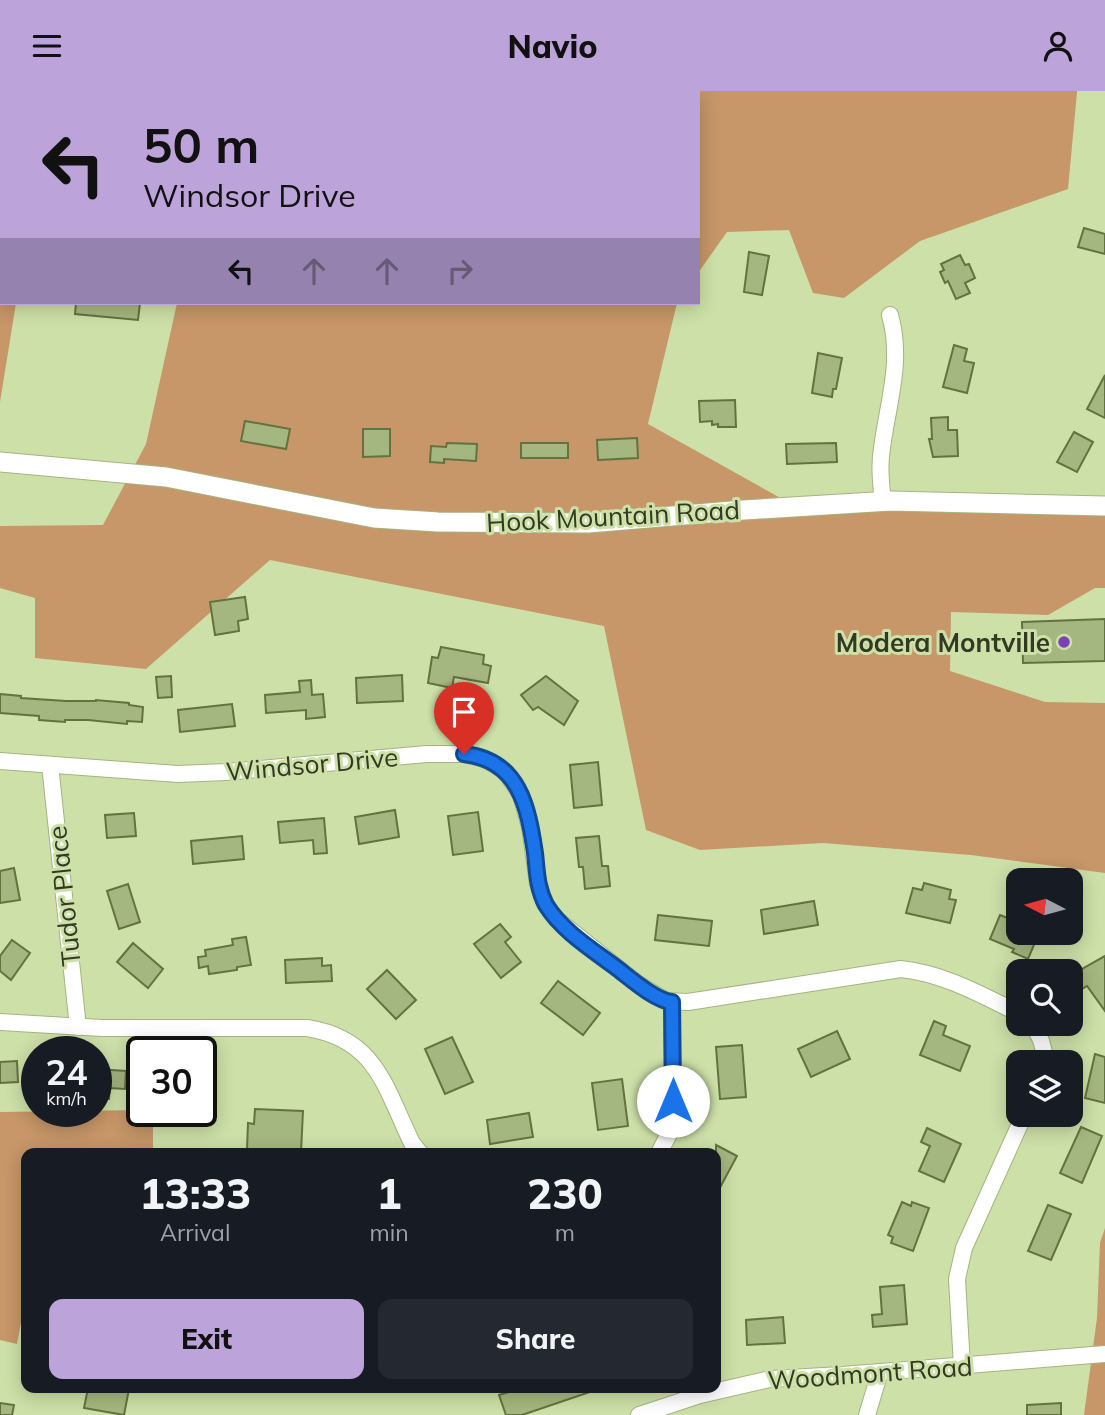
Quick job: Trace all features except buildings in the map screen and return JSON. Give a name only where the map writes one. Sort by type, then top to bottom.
[{"type":"street","points":[[883,502],[880,472],[882,448],[896,374],[897,349],[890,315]]},
{"type":"street","name":"Hook Mountain Road","points":[[0,461],[166,477],[374,517],[438,522],[588,523],[883,502],[1105,506]]},
{"type":"street","name":"Windsor Drive","points":[[0,761],[177,774],[427,754],[464,754],[485,759],[511,777],[521,795],[530,827],[538,884],[545,903],[555,918],[638,984],[666,1002],[672,1002]]},
{"type":"street","name":"Tudor Place","points":[[50,765],[78,1027]]},
{"type":"street","points":[[662,1148],[673,1126],[672,1002],[688,1002],[901,969],[917,971],[980,993],[1006,1007]]},
{"type":"street","points":[[0,1022],[78,1027],[307,1028],[338,1035],[365,1054],[376,1068],[416,1148]]},
{"type":"street","points":[[962,1366],[957,1279],[964,1248],[1019,1127]]},
{"type":"street","name":"Woodmont Road","points":[[721,1390],[770,1379],[1105,1354]]},
{"type":"street","points":[[867,1415],[880,1372]]},
{"type":"street","name":"Woodmont Road","points":[[639,1415],[709,1393]]},
{"type":"shaded area","points":[[700,91],[1077,91],[1068,189],[920,241],[844,298],[813,293],[789,230],[727,232],[700,270]]},
{"type":"shaded area","points":[[0,305],[16,305],[0,402]]},
{"type":"shaded area","points":[[177,305],[677,305],[648,424],[802,510],[1105,506],[1105,588],[1095,588],[1048,615],[951,612],[950,671],[1045,702],[1105,703],[1105,873],[971,855],[823,843],[700,850],[646,830],[604,626],[270,560],[146,669],[35,658],[35,598],[0,588],[0,526],[103,525],[146,444]]},
{"type":"shaded area","points":[[112,1110],[126,1110],[126,1127],[153,1127],[153,1148],[21,1148],[21,1322],[17,1344],[0,1340],[0,1112],[21,1112],[21,1127],[112,1127]]},
{"type":"shaded area","points":[[1105,1228],[1105,1415],[1084,1415],[1097,1318],[1100,1243]]},
{"type":"place","name":"Modera Montville","points":[[1064,642]]},
{"type":"route","points":[[464,754],[497,765],[516,785],[530,827],[538,884],[545,903],[555,918],[638,984],[666,1002],[672,1002],[673,1101]]}]
